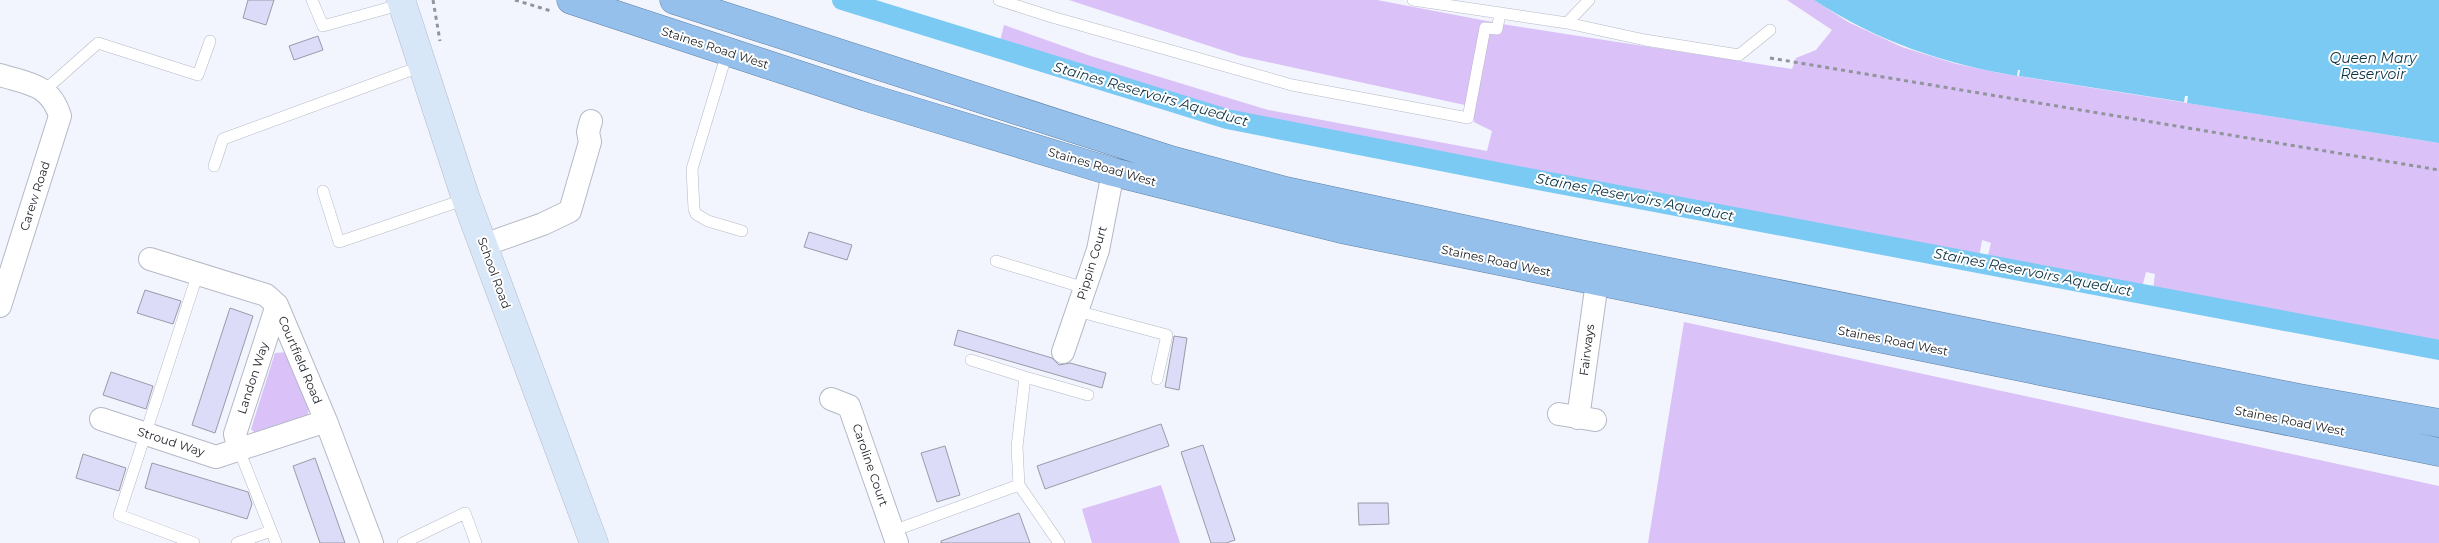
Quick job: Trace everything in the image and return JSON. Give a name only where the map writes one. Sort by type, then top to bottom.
[{"type":"highway","name":"Staines Road West","points":[[571,0],[727,53],[1113,172],[1341,230],[2439,452]]},
{"type":"highway","name":"Staines Road West","points":[[674,0],[1171,160],[1286,191],[1580,254],[2299,398],[2439,423]]},
{"type":"main road","name":"School Road","points":[[407,6],[466,199],[594,543]]},
{"type":"street","points":[[0,75],[44,90]]},
{"type":"street","name":"Carew Road","points":[[0,306],[60,116],[56,101],[44,90]]},
{"type":"street","points":[[484,245],[543,224],[570,211],[590,142],[588,132],[591,121]]},
{"type":"street","name":"Pippin Court","points":[[1064,352],[1105,222],[1113,172]]},
{"type":"street","name":"Courtfield Road","points":[[150,259],[266,295],[277,305],[326,421],[372,543]]},
{"type":"street","name":"Fairways","points":[[1577,417],[1597,282]]},
{"type":"street","name":"Landon Way","points":[[240,450],[235,434],[277,305]]},
{"type":"street","name":"Caroline Court","points":[[831,399],[849,406],[895,537]]},
{"type":"street","name":"Stroud Way","points":[[101,419],[216,457],[326,421]]},
{"type":"lane","points":[[312,0],[324,26],[407,6]]},
{"type":"lane","points":[[999,0],[1052,17],[1292,85],[1468,118],[1485,28],[1497,29],[1500,14]]},
{"type":"lane","points":[[1413,0],[1567,23],[1645,40],[1739,54],[1770,30]]},
{"type":"lane","points":[[1567,23],[1589,0]]},
{"type":"lane","points":[[44,90],[98,43],[198,75],[210,41]]},
{"type":"lane","points":[[727,53],[692,169],[694,208],[696,214],[708,221],[742,231]]},
{"type":"lane","points":[[214,166],[223,139],[424,66]]},
{"type":"lane","points":[[323,191],[340,242],[466,199]]},
{"type":"lane","points":[[996,261],[1084,288]]},
{"type":"lane","points":[[194,543],[119,515],[198,274]]},
{"type":"lane","points":[[1077,311],[1167,335],[1156,379]]},
{"type":"lane","points":[[971,360],[1088,395]]},
{"type":"lane","points":[[1025,377],[1017,446],[1019,484],[1059,543]]},
{"type":"lane","points":[[240,450],[276,543]]},
{"type":"lane","points":[[895,537],[1019,484]]},
{"type":"lane","points":[[403,543],[465,514],[476,543]]},
{"type":"lane","points":[[237,543],[271,531]]},
{"type":"path","points":[[1770,58],[2439,170]]},
{"type":"shaded area","points":[[1069,0],[1377,0],[1508,25],[1792,69],[1796,58],[1816,50],[1832,30],[1787,0],[1814,0],[1848,22],[1902,47],[1953,63],[1999,73],[2439,143],[2439,344],[2153,289],[2155,274],[2146,272],[2142,288],[1987,259],[1991,243],[1982,240],[1979,258],[1292,126],[1233,113],[1000,41],[1004,25],[1091,56],[1268,110],[1487,151],[1492,131],[1474,122],[1474,107],[1240,56]]},
{"type":"shaded area","points":[[1684,322],[2439,486],[2439,543],[1648,543]]},
{"type":"shaded area","points":[[289,352],[310,403],[307,419],[257,435],[251,429],[275,353]]},
{"type":"shaded area","points":[[1161,485],[1180,543],[1092,543],[1082,509]]},
{"type":"water","name":"Queen Mary Reservoir","points":[[1814,0],[2439,0],[2439,143],[2187,103],[2188,96],[2185,96],[2184,102],[2019,76],[2020,70],[2018,70],[2017,76],[1963,65],[1887,39],[1838,15]]},
{"type":"building","points":[[248,0],[274,0],[266,25],[243,18]]},
{"type":"building","points":[[318,36],[323,50],[294,60],[289,46]]},
{"type":"building","points":[[809,232],[852,245],[847,260],[804,247]]},
{"type":"building","points":[[145,290],[181,301],[173,324],[137,313]]},
{"type":"building","points":[[230,308],[253,316],[215,433],[192,425]]},
{"type":"building","points":[[958,330],[1052,358],[1059,365],[1070,363],[1106,373],[1102,388],[954,345]]},
{"type":"building","points":[[1174,336],[1187,338],[1179,390],[1165,387]]},
{"type":"building","points":[[111,372],[153,386],[146,409],[103,395]]},
{"type":"building","points":[[1161,424],[1169,446],[1045,489],[1037,466]]},
{"type":"building","points":[[1203,445],[1235,540],[1226,543],[1211,543],[1181,452]]},
{"type":"building","points":[[945,446],[960,495],[937,502],[921,453]]},
{"type":"building","points":[[83,454],[126,468],[119,491],[76,478]]},
{"type":"building","points":[[315,458],[345,543],[320,543],[293,466]]},
{"type":"building","points":[[152,463],[248,492],[252,504],[247,519],[145,488]]},
{"type":"building","points":[[1358,503],[1388,503],[1389,524],[1359,525]]},
{"type":"building","points":[[1019,513],[1030,543],[941,543],[941,541]]},
{"type":"waterway","name":"Staines Reservoirs Aqueduct","points":[[842,0],[1227,119],[1507,174],[2439,350]]}]
